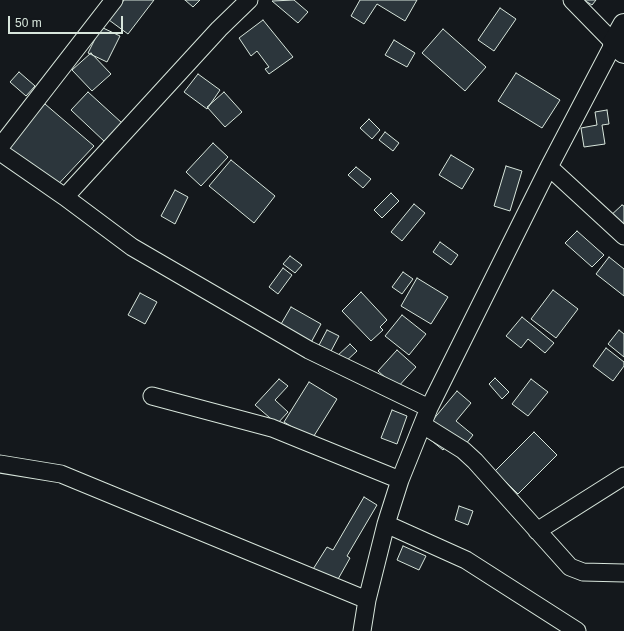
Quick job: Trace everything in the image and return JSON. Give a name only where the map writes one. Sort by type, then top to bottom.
[{"type":"street","points":[[0,147],[114,0]]},
{"type":"street","points":[[64,197],[219,29],[249,0]]},
{"type":"street","points":[[362,631],[367,600],[386,524],[400,480],[429,408],[548,167],[621,40],[572,0]]},
{"type":"street","points":[[0,152],[132,247],[303,346],[429,408]]},
{"type":"street","points":[[548,167],[624,236]]},
{"type":"street","points":[[152,396],[272,428],[400,480]]},
{"type":"street","points":[[423,425],[463,450],[570,567],[583,572],[624,573]]},
{"type":"street","points":[[0,464],[61,474],[367,600]]},
{"type":"street","points":[[537,531],[624,476]]},
{"type":"street","points":[[386,524],[466,560],[577,631]]},
{"type":"building","points":[[124,0],[154,0],[128,34],[109,20]]},
{"type":"building","points":[[185,0],[200,0],[193,7]]},
{"type":"building","points":[[294,0],[308,12],[298,23],[272,1]]},
{"type":"building","points":[[360,0],[417,0],[405,21],[377,4],[364,24],[351,16]]},
{"type":"building","points":[[584,0],[596,0],[592,5]]},
{"type":"building","points":[[500,8],[516,19],[494,51],[478,40]]},
{"type":"building","points":[[263,20],[293,57],[269,74],[265,69],[269,67],[257,51],[251,56],[239,38]]},
{"type":"building","points":[[101,27],[120,36],[107,62],[88,53]]},
{"type":"building","points":[[443,29],[486,67],[465,91],[422,53]]},
{"type":"building","points":[[394,40],[415,53],[407,67],[385,55]]},
{"type":"building","points":[[91,53],[111,74],[92,91],[72,70]]},
{"type":"building","points":[[19,72],[35,86],[26,96],[10,82]]},
{"type":"building","points":[[516,73],[560,100],[542,128],[498,101]]},
{"type":"building","points":[[198,74],[220,90],[207,109],[184,92]]},
{"type":"building","points":[[88,92],[122,123],[105,142],[71,110]]},
{"type":"building","points":[[224,92],[242,112],[225,127],[207,107]]},
{"type":"building","points":[[45,104],[94,146],[51,192],[3,148]]},
{"type":"building","points":[[607,110],[609,124],[602,125],[605,144],[584,147],[581,128],[597,125],[595,112]]},
{"type":"building","points":[[369,119],[380,130],[372,139],[360,128]]},
{"type":"building","points":[[385,132],[399,143],[393,151],[379,140]]},
{"type":"building","points":[[213,143],[228,157],[201,186],[186,172]]},
{"type":"building","points":[[451,155],[474,169],[462,189],[439,175]]},
{"type":"building","points":[[231,160],[275,196],[254,223],[209,186]]},
{"type":"building","points":[[506,166],[522,171],[510,211],[494,206]]},
{"type":"building","points":[[356,167],[371,179],[363,188],[348,175]]},
{"type":"building","points":[[175,190],[188,197],[175,224],[161,216]]},
{"type":"building","points":[[391,193],[399,201],[382,218],[374,210]]},
{"type":"building","points":[[414,204],[425,213],[402,241],[391,232]]},
{"type":"building","points":[[622,205],[624,206],[624,235],[608,218]]},
{"type":"building","points":[[577,231],[604,255],[592,267],[565,243]]},
{"type":"building","points":[[440,242],[458,255],[451,265],[433,252]]},
{"type":"building","points":[[290,256],[302,265],[295,273],[283,264]]},
{"type":"building","points":[[609,257],[624,269],[624,296],[596,274]]},
{"type":"building","points":[[283,268],[292,275],[278,294],[269,287]]},
{"type":"building","points":[[403,272],[413,279],[402,294],[392,287]]},
{"type":"building","points":[[417,278],[448,297],[431,324],[401,306]]},
{"type":"building","points":[[553,290],[578,309],[556,338],[531,319]]},
{"type":"building","points":[[361,292],[387,320],[380,327],[383,330],[371,341],[342,311]]},
{"type":"building","points":[[140,293],[157,302],[145,324],[128,315]]},
{"type":"building","points":[[291,307],[321,324],[308,348],[277,331]]},
{"type":"building","points":[[402,315],[426,334],[409,355],[385,336]]},
{"type":"building","points":[[522,317],[554,343],[545,353],[528,339],[521,348],[506,336]]},
{"type":"building","points":[[327,330],[339,336],[330,353],[318,347]]},
{"type":"building","points":[[619,330],[624,334],[624,357],[608,344]]},
{"type":"building","points":[[350,344],[357,351],[343,364],[336,357]]},
{"type":"building","points":[[606,348],[624,362],[624,366],[613,381],[593,366]]},
{"type":"building","points":[[397,350],[416,367],[397,388],[378,371]]},
{"type":"building","points":[[495,378],[509,392],[502,399],[489,384]]},
{"type":"building","points":[[279,379],[288,386],[275,400],[288,412],[277,424],[255,405]]},
{"type":"building","points":[[531,379],[548,392],[528,416],[512,404]]},
{"type":"building","points":[[309,382],[337,399],[312,439],[284,422]]},
{"type":"building","points":[[457,391],[471,403],[456,421],[473,435],[462,449],[451,439],[443,450],[422,433]]},
{"type":"building","points":[[392,410],[407,416],[397,444],[381,438]]},
{"type":"building","points":[[534,432],[557,455],[518,494],[495,471]]},
{"type":"building","points":[[364,497],[377,505],[347,556],[350,558],[333,588],[310,574],[327,547],[333,550]]},
{"type":"building","points":[[459,506],[473,511],[468,525],[455,520]]},
{"type":"building","points":[[403,546],[426,556],[419,570],[397,560]]}]
